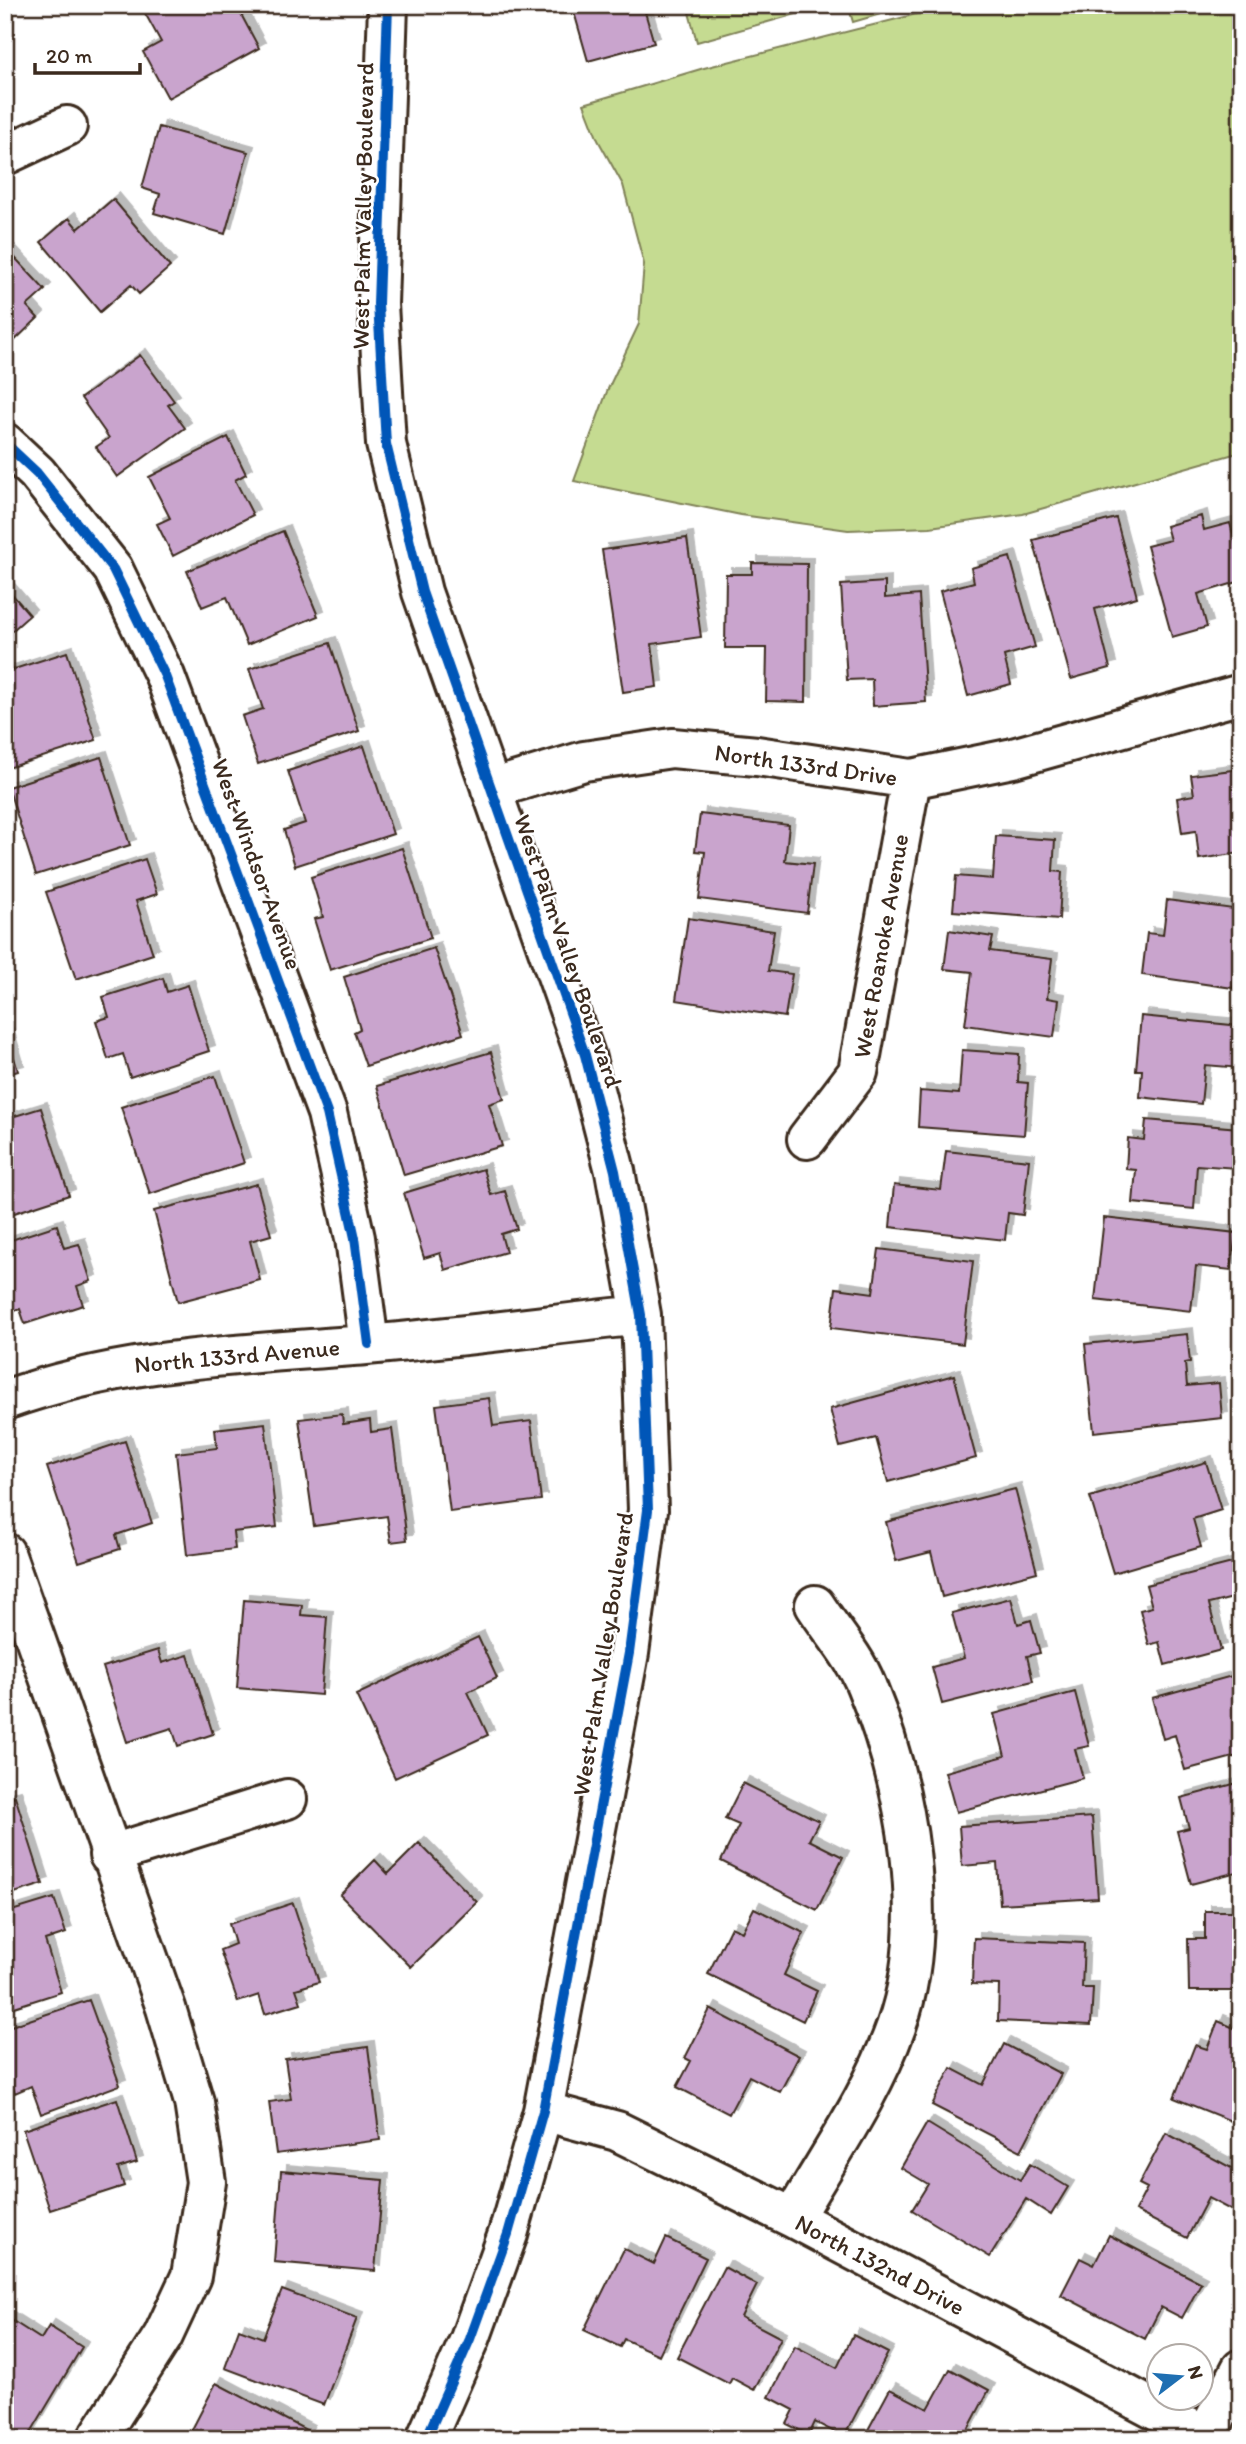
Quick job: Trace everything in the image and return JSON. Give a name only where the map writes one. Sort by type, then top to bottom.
[{"type":"street","name":"West Palm Valley Boulevard","points":[[388,5],[378,304],[386,444],[422,592],[585,1055],[615,1171],[640,1315],[648,1510],[629,1653],[543,2111],[508,2234],[470,2339],[439,2416],[426,2439]]},
{"type":"street","points":[[5,155],[67,126]]},
{"type":"street","name":"West Windsor Avenue","points":[[5,443],[37,473],[113,569],[165,676],[327,1113],[355,1238],[369,1344]]},
{"type":"street","name":"North 133rd Drive","points":[[491,789],[584,761],[672,748],[757,756],[911,779],[1013,758],[1241,694]]},
{"type":"street","name":"West Roanoke Avenue","points":[[807,1139],[858,1072],[911,779]]},
{"type":"street","name":"North 133rd Avenue","points":[[5,1400],[113,1368],[164,1360],[369,1344],[640,1315]]},
{"type":"street","points":[[5,1553],[109,1855],[166,2008],[194,2102],[206,2182],[191,2276],[163,2336],[97,2439]]},
{"type":"street","points":[[793,2218],[874,2078],[897,2026],[912,1952],[912,1867],[896,1775],[866,1683],[815,1605]]},
{"type":"street","points":[[109,1855],[287,1798]]},
{"type":"street","name":"North 132nd Drive","points":[[543,2111],[617,2131],[793,2218],[1208,2438]]},
{"type":"street","points":[[1208,2438],[1241,2369]]},
{"type":"green space","points":[[687,5],[828,5],[697,42]]},
{"type":"green space","points":[[848,5],[912,5],[853,22]]},
{"type":"green space","points":[[952,5],[1241,5],[1241,452],[1023,514],[930,527],[848,530],[741,515],[574,481],[608,389],[639,324],[644,264],[623,185],[598,140],[584,104],[704,68]]},
{"type":"building","points":[[236,5],[259,48],[168,98],[143,52],[161,42],[141,6]]},
{"type":"building","points":[[572,5],[652,5],[653,10],[645,12],[654,43],[588,61]]},
{"type":"building","points":[[159,127],[248,152],[225,234],[154,213],[160,194],[142,188]]},
{"type":"building","points":[[113,199],[170,267],[139,294],[131,285],[100,312],[41,242],[69,218],[78,229]]},
{"type":"building","points":[[5,247],[45,290],[27,306],[38,318],[10,345],[5,340]]},
{"type":"building","points":[[140,355],[174,401],[168,405],[185,428],[117,477],[96,447],[109,438],[81,398]]},
{"type":"building","points":[[228,437],[246,474],[235,480],[253,515],[173,556],[157,524],[170,518],[149,477]]},
{"type":"building","points":[[1201,516],[1204,530],[1230,523],[1241,564],[1241,581],[1198,594],[1207,627],[1172,637],[1147,546],[1170,540],[1166,526]]},
{"type":"building","points":[[1116,518],[1137,597],[1095,609],[1110,668],[1071,679],[1033,540]]},
{"type":"building","points":[[283,531],[318,616],[247,645],[227,597],[202,607],[187,571]]},
{"type":"building","points":[[687,538],[701,637],[652,644],[657,687],[623,692],[602,550]]},
{"type":"building","points":[[1010,557],[1035,647],[1004,656],[1011,684],[968,696],[940,591],[974,582],[971,568]]},
{"type":"building","points":[[752,563],[807,564],[806,702],[766,701],[767,648],[725,648],[726,574],[752,574]]},
{"type":"building","points":[[885,582],[885,598],[919,595],[926,702],[873,706],[872,679],[847,680],[841,585]]},
{"type":"building","points":[[5,586],[30,615],[5,637]]},
{"type":"building","points":[[330,643],[359,731],[258,764],[242,716],[263,709],[249,669]]},
{"type":"building","points":[[67,652],[96,740],[5,769],[5,672]]},
{"type":"building","points":[[364,746],[393,834],[295,866],[284,830],[305,823],[288,771]]},
{"type":"building","points":[[101,757],[130,845],[36,875],[8,787]]},
{"type":"building","points":[[1241,769],[1241,853],[1199,859],[1196,831],[1182,833],[1177,798],[1194,795],[1191,775]]},
{"type":"building","points":[[700,814],[789,825],[785,861],[813,864],[807,913],[699,899],[705,852],[695,851]]},
{"type":"building","points":[[996,836],[1055,840],[1053,871],[1062,872],[1059,919],[953,911],[956,876],[993,879]]},
{"type":"building","points":[[402,848],[431,938],[330,970],[314,919],[323,917],[311,877]]},
{"type":"building","points":[[145,859],[157,894],[136,901],[153,954],[76,979],[46,892]]},
{"type":"building","points":[[1167,900],[1241,910],[1241,959],[1236,958],[1233,988],[1142,975],[1147,933],[1163,935]]},
{"type":"building","points":[[688,918],[774,931],[768,971],[792,974],[785,1017],[676,1000]]},
{"type":"building","points":[[949,930],[993,937],[990,951],[1052,959],[1047,998],[1059,1000],[1054,1037],[965,1025],[972,972],[944,969]]},
{"type":"building","points":[[434,948],[463,1034],[366,1066],[354,1032],[360,1029],[344,977]]},
{"type":"building","points":[[163,978],[167,992],[188,985],[209,1051],[130,1077],[123,1054],[108,1059],[96,1021],[109,1017],[103,997]]},
{"type":"building","points":[[1141,1016],[1241,1026],[1241,1068],[1205,1065],[1201,1104],[1140,1097],[1142,1070],[1136,1070]]},
{"type":"building","points":[[7,1034],[18,1071],[5,1075],[5,1035]]},
{"type":"building","points":[[962,1050],[1019,1054],[1018,1082],[1028,1083],[1024,1135],[918,1127],[920,1091],[959,1094]]},
{"type":"building","points":[[491,1052],[504,1099],[489,1104],[502,1146],[404,1175],[377,1086]]},
{"type":"building","points":[[215,1076],[244,1163],[150,1194],[121,1107]]},
{"type":"building","points":[[41,1108],[69,1195],[5,1216],[5,1119]]},
{"type":"building","points":[[1146,1120],[1239,1128],[1236,1168],[1197,1165],[1194,1209],[1133,1203],[1136,1170],[1126,1169],[1128,1138],[1144,1140]]},
{"type":"building","points":[[946,1151],[1029,1160],[1023,1215],[1008,1213],[1005,1240],[890,1227],[894,1185],[941,1190]]},
{"type":"building","points":[[483,1169],[491,1195],[505,1191],[517,1229],[501,1234],[506,1252],[445,1270],[440,1253],[424,1258],[404,1193]]},
{"type":"building","points":[[257,1184],[271,1235],[250,1241],[260,1280],[178,1302],[154,1211]]},
{"type":"building","points":[[1104,1218],[1236,1233],[1231,1270],[1196,1266],[1191,1311],[1095,1300]]},
{"type":"building","points":[[57,1225],[64,1248],[79,1244],[91,1281],[77,1286],[83,1305],[25,1324],[20,1309],[5,1314],[5,1242]]},
{"type":"building","points":[[879,1249],[973,1261],[963,1344],[831,1328],[836,1288],[873,1293]]},
{"type":"building","points":[[1187,1334],[1190,1362],[1185,1363],[1187,1386],[1219,1383],[1222,1418],[1094,1432],[1085,1344]]},
{"type":"building","points":[[954,1375],[976,1458],[888,1482],[876,1438],[840,1447],[830,1409]]},
{"type":"building","points":[[489,1398],[493,1426],[531,1421],[541,1500],[450,1512],[436,1405]]},
{"type":"building","points":[[342,1414],[343,1424],[370,1420],[371,1432],[392,1429],[407,1540],[391,1542],[387,1516],[314,1526],[299,1419]]},
{"type":"building","points":[[265,1423],[277,1527],[233,1532],[235,1549],[187,1555],[176,1453],[217,1448],[215,1429]]},
{"type":"building","points":[[125,1441],[152,1523],[116,1535],[120,1549],[79,1562],[47,1467]]},
{"type":"building","points":[[1206,1462],[1221,1510],[1193,1519],[1201,1547],[1113,1573],[1090,1497]]},
{"type":"building","points":[[1015,1489],[1037,1572],[942,1597],[931,1552],[896,1561],[886,1522]]},
{"type":"building","points":[[1236,1562],[1241,1596],[1209,1604],[1221,1650],[1165,1665],[1159,1642],[1149,1645],[1140,1610],[1152,1607],[1146,1585]]},
{"type":"building","points":[[1011,1598],[1018,1624],[1031,1620],[1040,1653],[1027,1656],[1033,1681],[942,1704],[932,1667],[964,1658],[952,1613]]},
{"type":"building","points":[[244,1600],[302,1605],[301,1615],[327,1617],[321,1695],[237,1688]]},
{"type":"building","points":[[478,1637],[497,1678],[468,1692],[488,1735],[395,1778],[356,1695]]},
{"type":"building","points":[[158,1650],[162,1663],[188,1655],[213,1734],[178,1746],[172,1728],[127,1742],[103,1667]]},
{"type":"building","points":[[1239,1674],[1241,1755],[1185,1770],[1175,1735],[1163,1739],[1152,1698]]},
{"type":"building","points":[[1075,1692],[1089,1746],[1075,1749],[1083,1778],[956,1812],[945,1772],[1005,1756],[994,1714]]},
{"type":"building","points":[[1241,1782],[1241,1871],[1191,1884],[1177,1831],[1189,1828],[1181,1798]]},
{"type":"building","points":[[743,1783],[819,1821],[809,1840],[843,1857],[817,1910],[721,1861],[739,1825],[725,1819]]},
{"type":"building","points":[[15,1796],[43,1884],[5,1896],[5,1799]]},
{"type":"building","points":[[1092,1817],[1098,1898],[1000,1904],[997,1863],[962,1866],[959,1826]]},
{"type":"building","points":[[419,1843],[477,1902],[411,1967],[340,1895],[375,1860],[388,1874]]},
{"type":"building","points":[[54,1898],[66,1933],[45,1940],[61,1992],[5,2010],[5,1913]]},
{"type":"building","points":[[293,1903],[319,1982],[296,1989],[301,2003],[265,2014],[259,1995],[238,2002],[220,1950],[235,1944],[229,1924]]},
{"type":"building","points":[[754,1908],[804,1933],[784,1975],[817,1991],[803,2021],[708,1974],[731,1927],[742,1932]]},
{"type":"building","points":[[1205,1911],[1241,1911],[1241,1991],[1189,1991],[1188,1939],[1205,1939]]},
{"type":"building","points":[[974,1938],[1084,1943],[1082,1988],[1093,1988],[1091,2025],[998,2021],[999,1985],[972,1984]]},
{"type":"building","points":[[89,2000],[120,2085],[41,2114],[31,2086],[15,2093],[5,2067],[5,2028]]},
{"type":"building","points":[[710,2009],[799,2056],[780,2092],[749,2076],[729,2114],[677,2087],[691,2061],[685,2058]]},
{"type":"building","points":[[1218,2021],[1241,2031],[1241,2125],[1174,2098],[1195,2045],[1207,2049]]},
{"type":"building","points":[[1004,2044],[1061,2074],[1021,2151],[932,2105],[951,2068],[983,2085]]},
{"type":"building","points":[[368,2047],[380,2140],[276,2154],[269,2102],[291,2099],[285,2059]]},
{"type":"building","points":[[117,2099],[137,2162],[118,2168],[124,2186],[50,2210],[23,2130]]},
{"type":"building","points":[[927,2123],[1020,2180],[1030,2164],[1068,2187],[1051,2215],[1026,2199],[990,2257],[912,2210],[928,2184],[901,2168]]},
{"type":"building","points":[[1166,2133],[1241,2173],[1240,2215],[1208,2198],[1187,2238],[1135,2211],[1147,2188],[1139,2184]]},
{"type":"building","points":[[281,2171],[383,2180],[375,2271],[274,2262]]},
{"type":"building","points":[[1109,2235],[1201,2283],[1182,2318],[1161,2307],[1145,2339],[1061,2295],[1080,2258],[1094,2265]]},
{"type":"building","points":[[666,2238],[706,2258],[659,2355],[624,2339],[620,2347],[584,2330],[624,2249],[654,2264]]},
{"type":"building","points":[[724,2267],[757,2285],[741,2317],[781,2338],[754,2390],[732,2378],[729,2384],[677,2357]]},
{"type":"building","points":[[282,2290],[357,2318],[324,2405],[225,2368],[239,2329],[263,2338]]},
{"type":"building","points":[[8,2318],[41,2339],[49,2326],[82,2347],[27,2439],[5,2427]]},
{"type":"building","points":[[853,2335],[888,2353],[844,2437],[815,2422],[809,2435],[787,2424],[794,2410],[769,2397],[795,2346],[837,2368]]},
{"type":"building","points":[[950,2369],[989,2390],[963,2439],[863,2439],[890,2389],[928,2409]]},
{"type":"building","points":[[216,2383],[308,2431],[304,2439],[187,2439]]},
{"type":"cycle path","points":[[388,5],[378,304],[386,444],[422,592],[585,1055],[615,1171],[641,1315],[648,1510],[629,1653],[543,2111],[508,2234],[470,2339],[426,2439]]},
{"type":"cycle path","points":[[5,443],[37,473],[113,569],[165,676],[327,1113],[355,1238],[369,1344]]}]
